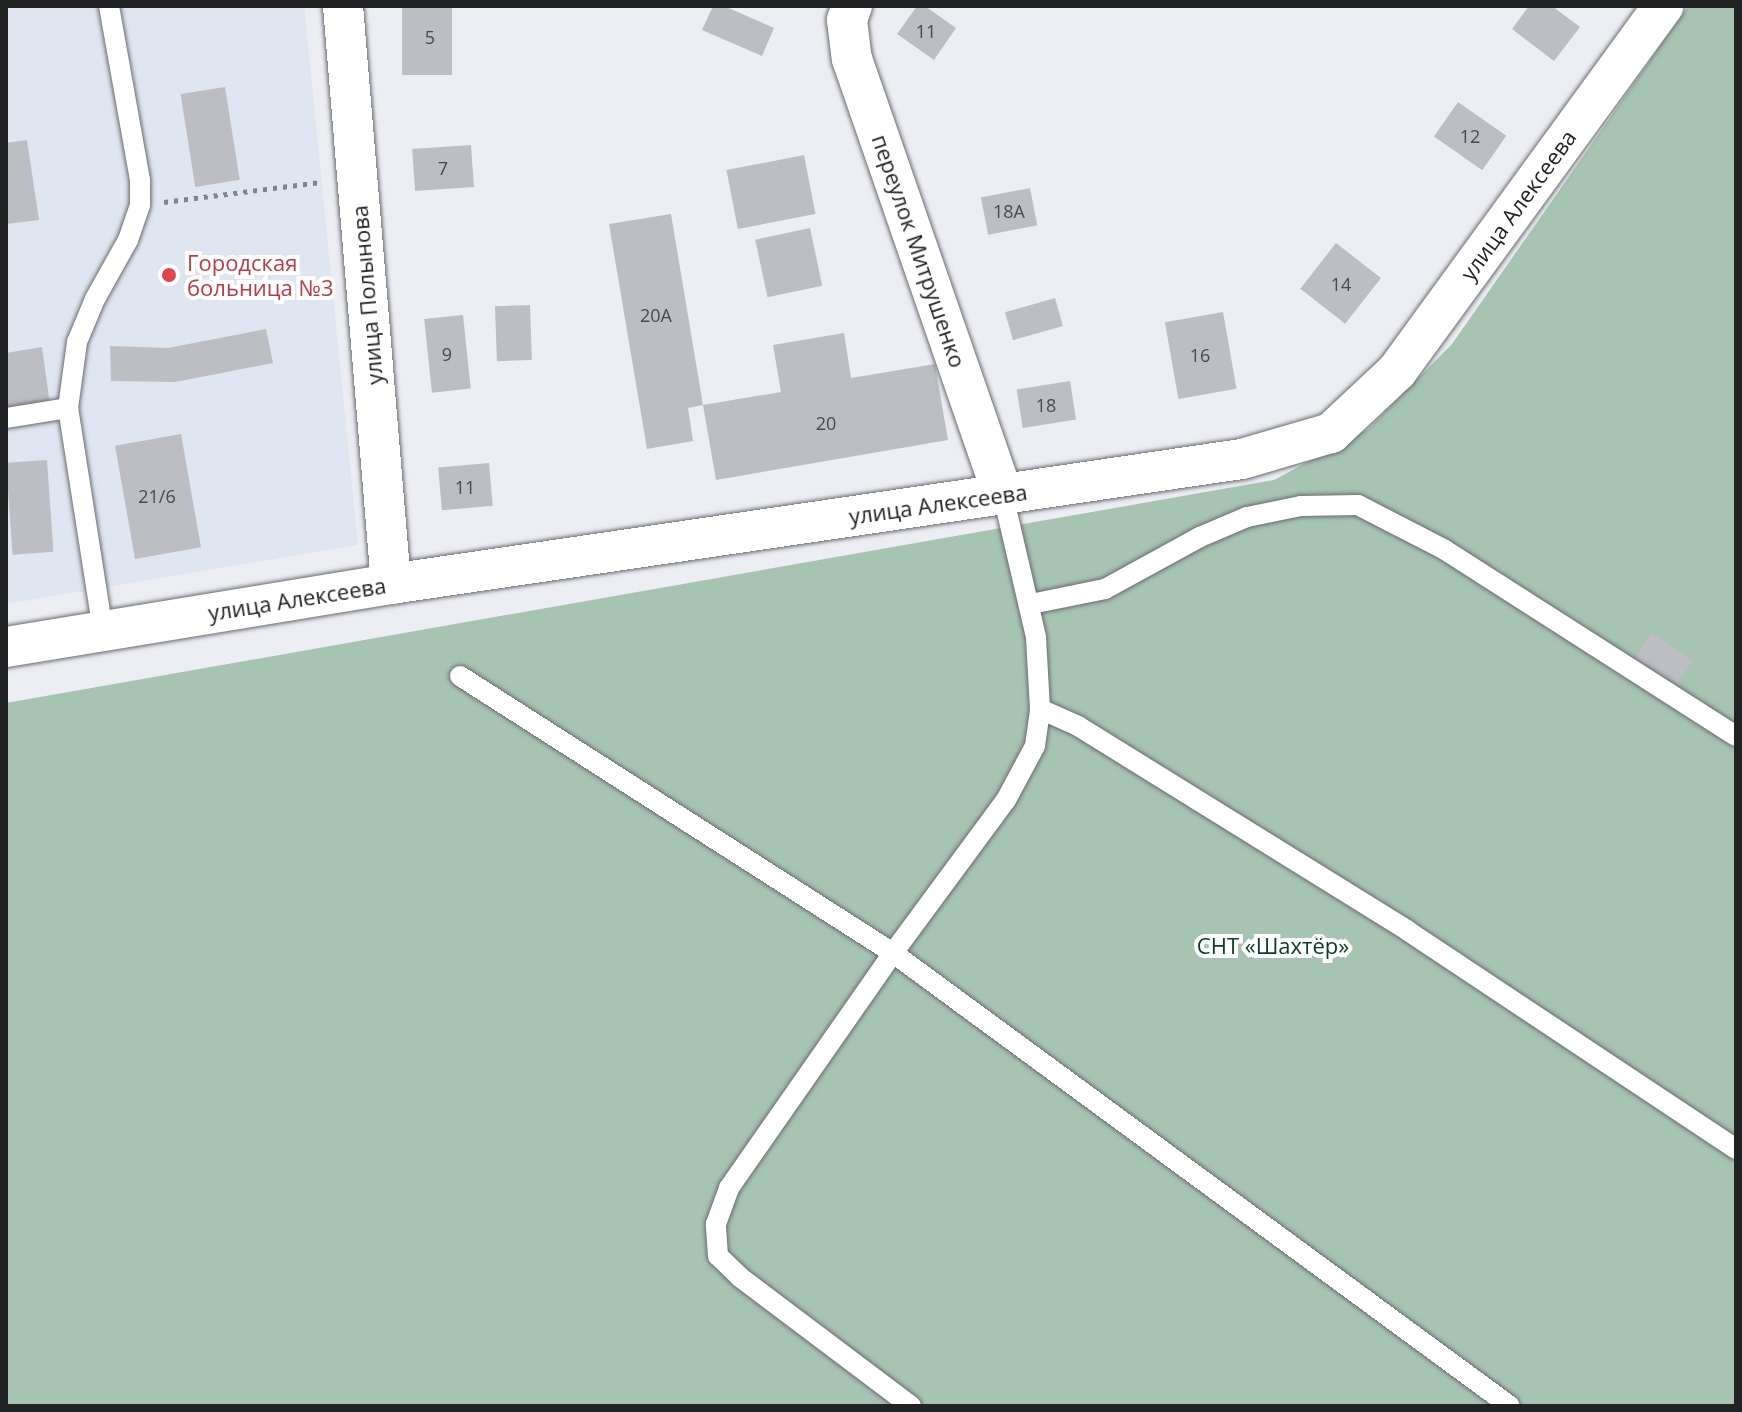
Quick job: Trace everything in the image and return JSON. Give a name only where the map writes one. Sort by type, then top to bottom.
[{"type":"street","name":"улица Полынова","points":[[343,6],[391,584]]},
{"type":"street","name":"переулок Митрушенко","points":[[852,6],[847,20],[852,59],[1003,495]]},
{"type":"street","name":"улица Алексеева","points":[[6,647],[391,584],[1242,459],[1331,433],[1397,371],[1663,6]]},
{"type":"lane","points":[[103,631],[68,408],[77,342],[95,299],[128,240],[140,205],[140,180],[109,6]]},
{"type":"lane","points":[[6,418],[68,408]]},
{"type":"lane","points":[[911,1406],[740,1277],[718,1256],[716,1224],[729,1188],[893,953],[1006,800],[1035,746],[1040,709],[1031,604],[1003,495]]},
{"type":"lane","points":[[1031,604],[1105,589],[1200,537],[1247,517],[1301,506],[1358,505],[1445,550],[1736,736]]},
{"type":"lane","points":[[460,676],[893,953],[1510,1406]]},
{"type":"lane","points":[[1040,709],[1078,726],[1408,931],[1736,1149]]},
{"type":"path","points":[[140,205],[358,177]]},
{"type":"shaded area","name":"Городская больница №3","points":[[6,6],[304,6],[358,545],[6,604]]},
{"type":"green space","name":"СНТ «Шахтёр»","points":[[1688,6],[1736,6],[1736,1406],[6,1406],[6,703],[1274,480],[1368,429],[1452,344]]},
{"type":"building","points":[[402,6],[452,6],[452,75],[402,75]]},
{"type":"building","points":[[713,6],[724,6],[774,28],[762,56],[702,30]]},
{"type":"building","points":[[917,6],[925,6],[956,28],[934,60],[897,34]]},
{"type":"building","points":[[1529,6],[1552,6],[1580,27],[1554,61],[1512,29]]},
{"type":"building","points":[[225,87],[240,180],[195,187],[181,94]]},
{"type":"building","points":[[1458,102],[1506,136],[1482,170],[1434,136]]},
{"type":"building","points":[[27,140],[39,220],[6,224],[6,143]]},
{"type":"building","points":[[471,145],[474,187],[415,191],[412,149]]},
{"type":"building","points":[[804,155],[815,214],[738,229],[726,170]]},
{"type":"building","points":[[1030,188],[1037,225],[988,235],[981,198]]},
{"type":"building","points":[[671,214],[703,405],[688,408],[693,441],[647,449],[609,224]]},
{"type":"building","points":[[810,228],[822,286],[767,297],[755,240]]},
{"type":"building","points":[[1336,243],[1381,278],[1345,324],[1300,289]]},
{"type":"building","points":[[1055,298],[1063,326],[1013,340],[1005,312]]},
{"type":"building","points":[[530,305],[532,360],[497,361],[495,306]]},
{"type":"building","points":[[1223,312],[1237,389],[1178,399],[1165,322]]},
{"type":"building","points":[[463,315],[471,389],[432,393],[424,319]]},
{"type":"building","points":[[266,329],[273,363],[175,382],[111,381],[110,346],[168,348]]},
{"type":"building","points":[[844,333],[851,378],[935,364],[948,440],[716,480],[703,405],[781,392],[773,345]]},
{"type":"building","points":[[42,347],[50,405],[6,412],[6,353]]},
{"type":"building","points":[[1070,381],[1076,420],[1023,428],[1017,389]]},
{"type":"building","points":[[181,434],[201,547],[135,559],[115,446]]},
{"type":"building","points":[[47,460],[53,552],[13,555],[6,463]]},
{"type":"building","points":[[489,463],[493,506],[442,510],[438,467]]},
{"type":"building","points":[[1651,633],[1693,660],[1673,690],[1631,663]]},
{"type":"place","name":"Городская больница №3","points":[[169,275]]}]
